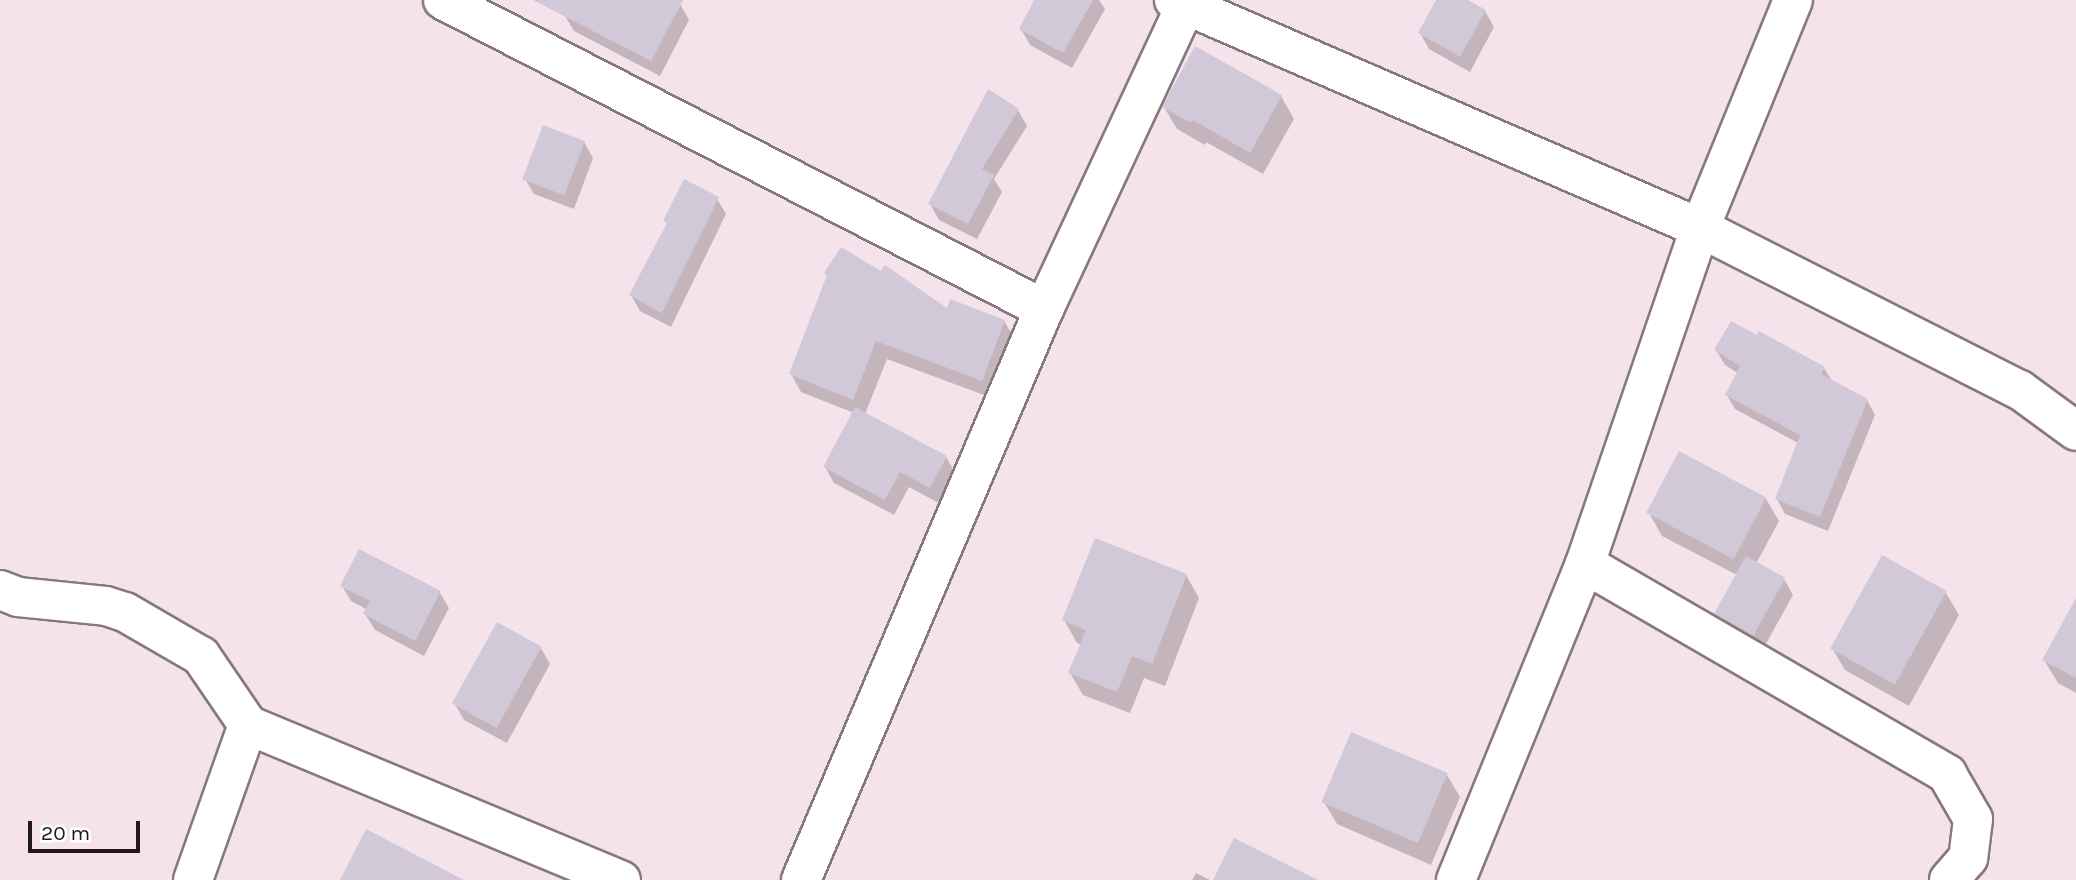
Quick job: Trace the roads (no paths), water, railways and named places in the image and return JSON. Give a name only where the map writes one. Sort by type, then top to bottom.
[{"type":"street","points":[[443,0],[1044,309]]},
{"type":"street","points":[[1456,880],[1585,564],[1700,228],[1793,0]]},
{"type":"street","points":[[801,880],[1044,309],[1182,2],[1700,228],[2020,390],[2076,431]]},
{"type":"street","points":[[1585,564],[1947,774],[1973,819],[1968,858],[1949,880]]},
{"type":"street","points":[[0,590],[18,597],[106,606],[125,612],[201,656],[248,725],[621,880]]},
{"type":"street","points":[[193,880],[248,725]]}]
